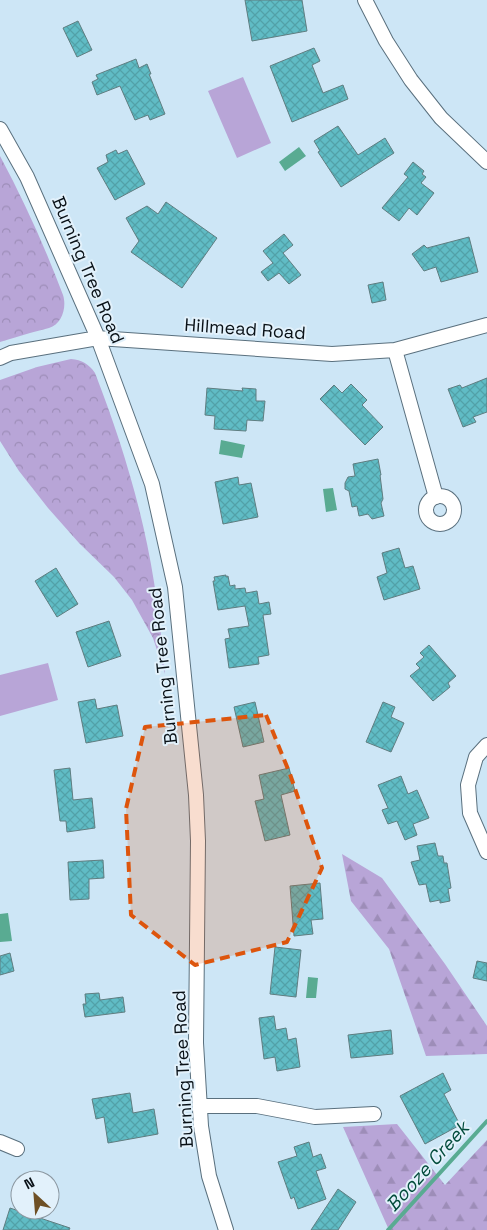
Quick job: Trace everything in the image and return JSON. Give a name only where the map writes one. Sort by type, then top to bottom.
[{"type":"street","points":[[365,0],[386,41],[411,80],[441,118],[487,162]]},
{"type":"street","name":"Burning Tree Road","points":[[0,129],[27,177],[98,338],[152,484],[175,587],[196,804],[198,846],[196,1042],[201,1126],[209,1176],[226,1230]]},
{"type":"street","name":"Hillmead Road","points":[[0,358],[10,353],[98,338],[332,354],[395,350],[487,325]]},
{"type":"street","points":[[395,350],[436,496]]},
{"type":"street","points":[[487,745],[476,757],[468,785],[470,813],[487,852]]},
{"type":"street","points":[[200,1106],[256,1106],[315,1117],[374,1114]]},
{"type":"street","points":[[0,1142],[17,1149]]},
{"type":"highlighted area","points":[[266,715],[290,774],[322,868],[287,942],[195,965],[131,915],[126,809],[145,727]]},
{"type":"green space","points":[[243,77],[271,143],[237,158],[208,91]]},
{"type":"green space","points":[[0,156],[26,207],[41,242],[63,295],[64,310],[57,323],[47,329],[0,342]]},
{"type":"green space","points":[[71,359],[85,363],[95,373],[114,424],[130,476],[149,555],[165,674],[153,638],[132,600],[114,577],[79,543],[48,508],[19,471],[0,441],[0,380],[37,367]]},
{"type":"green space","points":[[48,663],[58,700],[0,716],[0,675]]},
{"type":"green space","points":[[342,854],[382,878],[445,964],[487,1026],[487,1054],[426,1056],[389,949],[351,901]]},
{"type":"green space","points":[[397,1124],[445,1185],[487,1140],[487,1230],[389,1230],[343,1127]]},
{"type":"shaded area","points":[[299,147],[306,156],[285,171],[279,162]]},
{"type":"shaded area","points":[[221,440],[245,445],[242,458],[219,454]]},
{"type":"shaded area","points":[[333,488],[337,510],[326,512],[323,489]]},
{"type":"shaded area","points":[[8,913],[12,941],[0,942],[0,914]]},
{"type":"shaded area","points":[[308,977],[318,978],[316,998],[306,998]]},
{"type":"building","points":[[245,0],[302,0],[307,31],[252,41]]},
{"type":"building","points":[[78,21],[92,50],[77,57],[63,28]]},
{"type":"building","points":[[314,48],[320,61],[312,65],[323,93],[343,85],[348,99],[292,122],[270,66]]},
{"type":"building","points":[[136,59],[139,68],[147,64],[151,74],[149,74],[165,114],[150,120],[148,115],[135,120],[120,86],[97,95],[92,82],[98,79],[96,75]]},
{"type":"building","points":[[338,126],[358,155],[385,138],[394,153],[341,187],[318,152],[320,151],[314,141]]},
{"type":"building","points":[[116,150],[118,154],[127,150],[145,184],[115,200],[97,168],[108,162],[106,155]]},
{"type":"building","points":[[413,162],[424,171],[422,174],[426,177],[421,183],[434,193],[417,215],[409,208],[399,221],[382,208],[408,177],[404,174]]},
{"type":"building","points":[[166,202],[217,238],[182,288],[131,252],[139,241],[126,218],[147,206],[158,214]]},
{"type":"building","points":[[284,234],[293,245],[283,253],[301,275],[289,284],[279,273],[268,281],[261,272],[273,263],[263,251]]},
{"type":"building","points":[[469,237],[478,272],[441,282],[436,267],[424,271],[412,254],[424,245],[427,248]]},
{"type":"building","points":[[383,282],[386,300],[372,303],[368,285]]},
{"type":"building","points":[[487,378],[487,412],[473,417],[476,422],[463,427],[448,389],[460,385],[462,388]]},
{"type":"building","points":[[351,384],[367,400],[362,405],[383,427],[365,445],[320,399],[334,385],[342,393]]},
{"type":"building","points":[[207,388],[243,391],[242,388],[256,389],[256,401],[265,401],[263,421],[247,420],[246,431],[214,429],[215,416],[205,415]]},
{"type":"building","points":[[378,459],[383,499],[381,503],[384,516],[372,519],[368,514],[359,516],[357,506],[352,507],[349,491],[345,489],[345,483],[348,477],[355,476],[353,464]]},
{"type":"building","points":[[238,477],[239,485],[251,483],[258,517],[223,524],[215,482]]},
{"type":"building","points":[[399,548],[405,568],[413,566],[420,589],[384,600],[377,577],[387,573],[382,553]]},
{"type":"building","points":[[56,568],[78,604],[57,617],[35,581]]},
{"type":"building","points":[[226,575],[226,577],[228,576],[230,586],[235,585],[235,589],[245,588],[246,593],[257,591],[259,604],[269,602],[271,614],[263,615],[269,655],[258,657],[259,664],[229,668],[225,639],[230,638],[228,629],[249,626],[245,606],[218,610],[213,581],[215,581],[214,577]]},
{"type":"building","points":[[109,621],[121,656],[88,667],[76,632]]},
{"type":"building","points":[[429,645],[456,676],[448,683],[450,687],[433,701],[410,676],[420,668],[416,664],[424,657],[420,653]]},
{"type":"building","points":[[95,699],[97,709],[117,705],[123,736],[86,743],[78,702]]},
{"type":"building","points":[[255,702],[264,742],[243,747],[234,707]]},
{"type":"building","points":[[383,702],[395,707],[391,717],[404,723],[391,752],[366,742]]},
{"type":"building","points":[[70,768],[73,800],[92,798],[95,828],[67,832],[66,821],[60,821],[54,770]]},
{"type":"building","points":[[289,768],[295,791],[281,795],[290,835],[265,841],[255,801],[264,799],[259,775]]},
{"type":"building","points":[[401,776],[408,794],[417,790],[429,818],[413,824],[417,835],[405,840],[397,821],[388,824],[382,810],[388,808],[378,785]]},
{"type":"building","points":[[435,843],[438,856],[443,856],[444,863],[447,863],[451,888],[448,889],[450,901],[440,903],[440,900],[430,902],[426,884],[419,885],[411,862],[420,860],[417,846]]},
{"type":"building","points":[[103,860],[104,878],[89,879],[89,899],[70,900],[68,862]]},
{"type":"building","points":[[320,883],[323,919],[311,920],[313,934],[294,936],[290,886]]},
{"type":"building","points":[[275,947],[301,950],[296,997],[270,994]]},
{"type":"building","points":[[10,953],[14,971],[0,975],[0,956]]},
{"type":"building","points":[[477,961],[487,963],[487,981],[473,978]]},
{"type":"building","points":[[99,993],[100,1000],[123,997],[125,1012],[85,1017],[83,1004],[86,1004],[85,994]]},
{"type":"building","points":[[274,1016],[276,1030],[286,1028],[288,1040],[296,1038],[300,1067],[277,1071],[275,1057],[264,1059],[259,1018]]},
{"type":"building","points":[[391,1030],[393,1054],[351,1058],[348,1035]]},
{"type":"building","points":[[443,1073],[451,1090],[444,1094],[460,1125],[425,1144],[400,1096]]},
{"type":"building","points":[[130,1093],[133,1113],[154,1109],[158,1134],[108,1143],[104,1117],[96,1119],[92,1099]]},
{"type":"building","points":[[309,1142],[313,1157],[321,1154],[326,1168],[316,1171],[326,1199],[298,1209],[294,1197],[291,1199],[278,1162],[297,1156],[294,1147]]},
{"type":"building","points":[[338,1189],[356,1202],[338,1230],[311,1230]]},
{"type":"building","points":[[10,1208],[10,1220],[46,1220],[70,1228],[69,1230],[3,1230]]},
{"type":"waterway","name":"Booze Creek","points":[[388,1230],[487,1121]]}]
